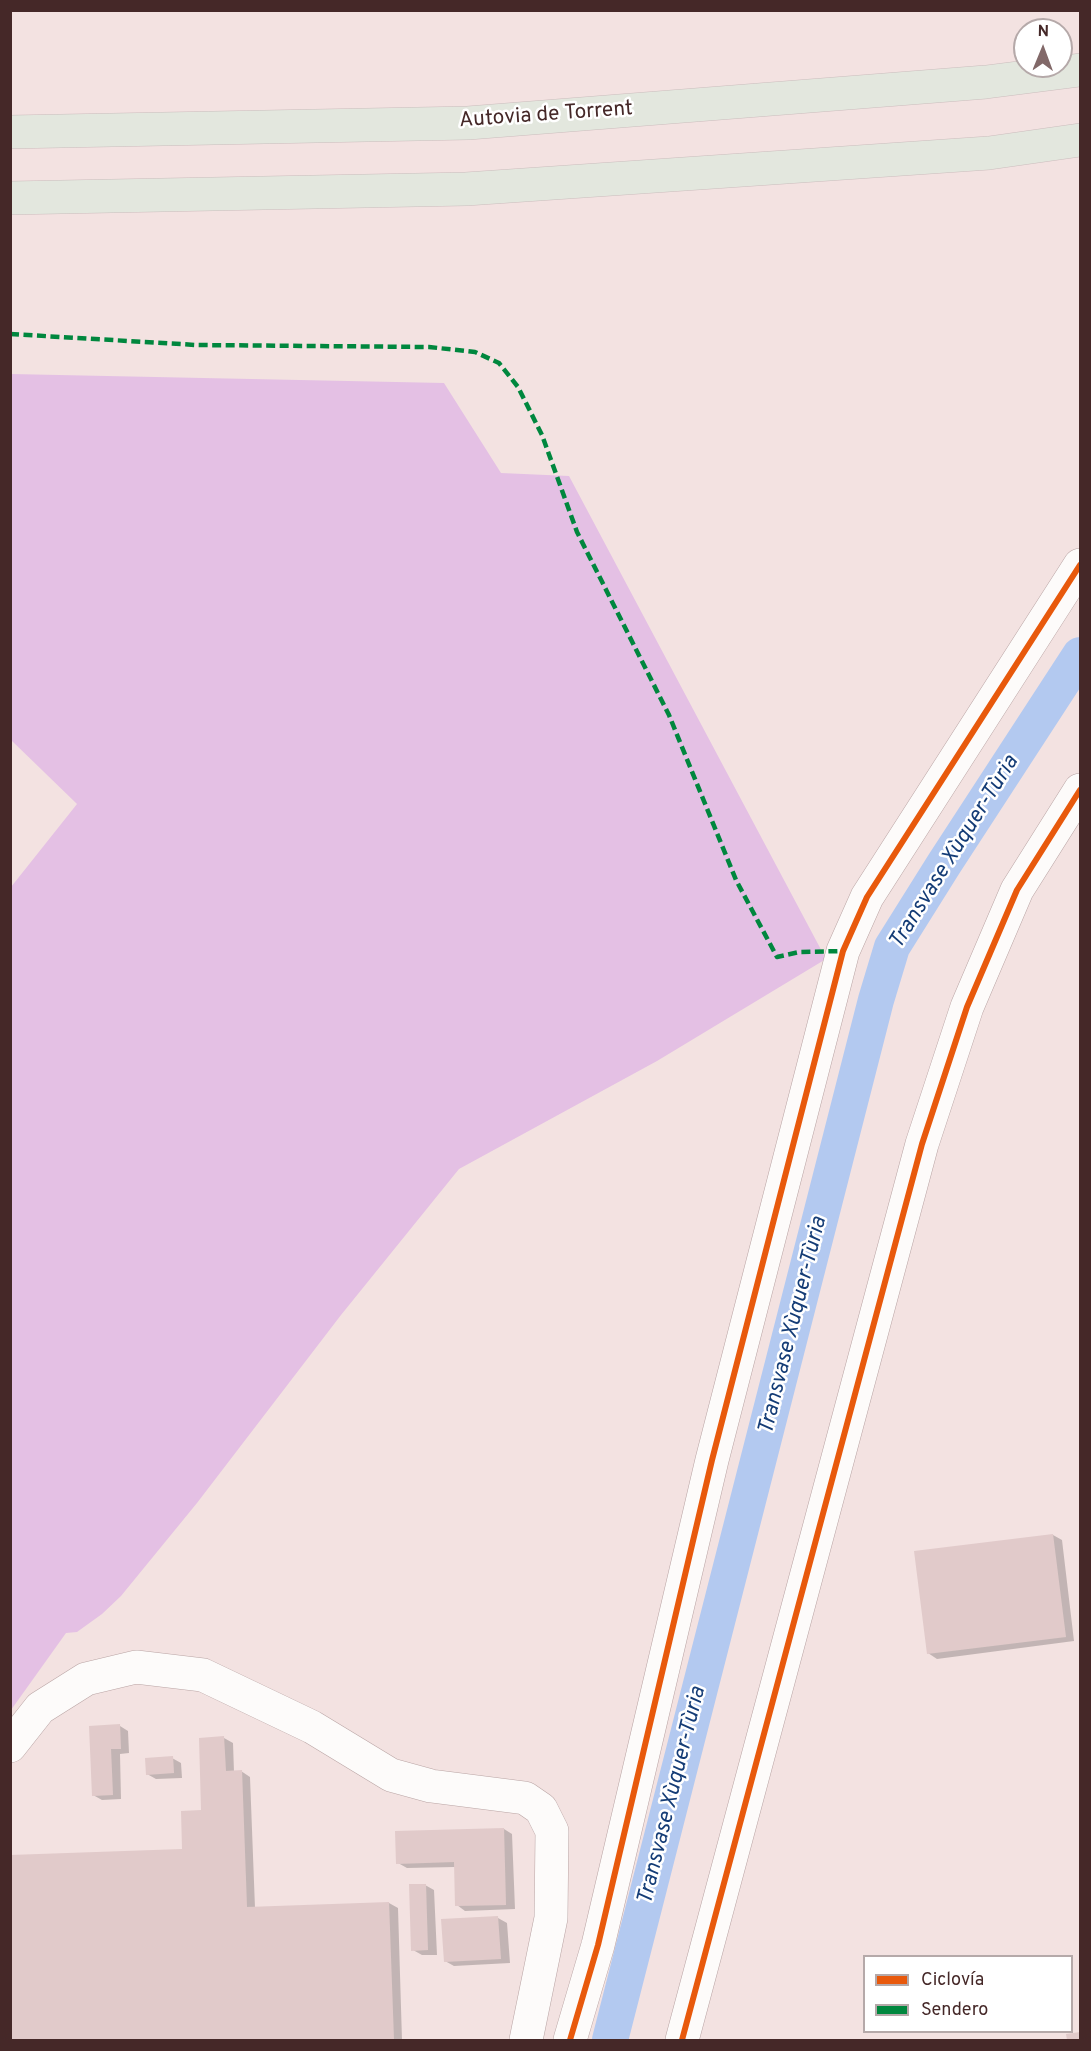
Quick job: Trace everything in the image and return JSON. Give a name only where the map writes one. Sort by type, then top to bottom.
[{"type":"highway","name":"Autovia de Torrent","points":[[10,132],[468,123],[986,82],[1080,70]]},
{"type":"highway","points":[[10,198],[466,189],[989,153],[1080,140]]},
{"type":"street","points":[[570,2040],[598,1945],[712,1460],[843,951],[867,897],[1080,565]]},
{"type":"street","points":[[682,2040],[922,1144],[967,1007],[1017,890],[1080,790]]},
{"type":"street","points":[[10,1746],[40,1708],[86,1679],[136,1667],[203,1676],[312,1727],[391,1775],[431,1786],[525,1798],[541,1809],[552,1831],[551,1918],[526,2040]]},
{"type":"shaded area","points":[[11,374],[444,383],[501,473],[569,476],[826,959],[657,1061],[459,1169],[341,1315],[197,1503],[121,1596],[102,1614],[77,1632],[66,1633],[11,1710],[11,887],[77,804],[11,740]]},
{"type":"building","points":[[1053,1534],[1066,1637],[927,1654],[914,1551]]},
{"type":"building","points":[[120,1724],[121,1749],[111,1749],[113,1795],[92,1796],[89,1726]]},
{"type":"building","points":[[224,1736],[226,1771],[242,1770],[247,1907],[389,1902],[394,2040],[10,2040],[10,1855],[182,1849],[181,1811],[201,1810],[199,1738]]},
{"type":"building","points":[[173,1756],[174,1773],[146,1775],[145,1758]]},
{"type":"building","points":[[504,1828],[506,1905],[455,1906],[454,1862],[396,1864],[395,1831]]},
{"type":"building","points":[[409,1884],[426,1884],[428,1950],[411,1951]]},
{"type":"building","points":[[498,1916],[501,1959],[444,1962],[441,1919]]},
{"type":"building","points":[[1080,2032],[1080,2040],[1067,2040],[1066,2034]]},
{"type":"waterway","name":"Transvase Xùquer-Tùria","points":[[610,2040],[876,1000],[892,947],[1080,655]]},
{"type":"marked path","points":[[10,334],[196,345],[429,347],[475,352],[499,363],[518,387],[542,435],[577,532],[669,715],[736,880],[777,957],[799,952],[843,951]]},
{"type":"cycle path","points":[[570,2040],[598,1945],[712,1460],[843,951],[867,897],[1080,565]]},
{"type":"cycle path","points":[[682,2040],[922,1144],[967,1007],[1017,890],[1080,790]]}]
